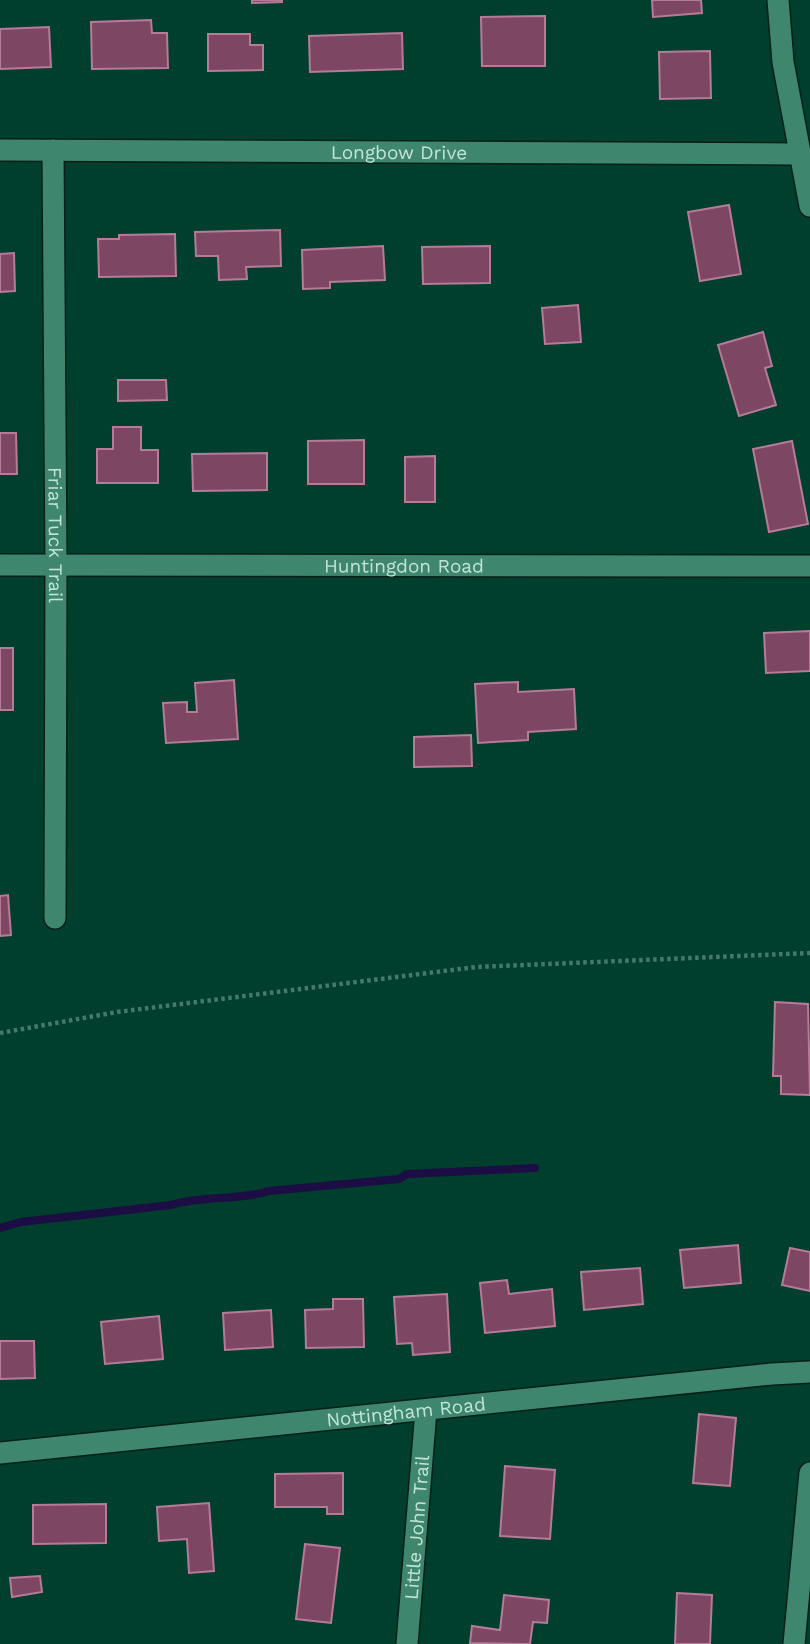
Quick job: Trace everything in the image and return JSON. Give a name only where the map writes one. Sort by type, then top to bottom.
[{"type":"street","points":[[778,0],[783,62],[810,206]]},
{"type":"street","name":"Longbow Drive","points":[[0,150],[799,154]]},
{"type":"street","name":"Friar Tuck Trail","points":[[52,150],[56,565],[55,918]]},
{"type":"street","name":"Huntingdon Road","points":[[0,565],[810,566]]},
{"type":"street","name":"Nottingham Road","points":[[0,1453],[810,1372]]},
{"type":"street","name":"Little John Trail","points":[[407,1644],[426,1410]]},
{"type":"street","points":[[794,1644],[810,1473]]},
{"type":"path","points":[[0,1033],[117,1012],[476,967],[810,953]]},
{"type":"building","points":[[252,0],[282,0],[282,2],[252,3]]},
{"type":"building","points":[[652,0],[701,0],[702,13],[653,17]]},
{"type":"building","points":[[545,16],[545,66],[482,66],[481,17]]},
{"type":"building","points":[[151,20],[152,33],[167,33],[168,68],[92,69],[91,22]]},
{"type":"building","points":[[49,27],[51,67],[0,69],[0,29]]},
{"type":"building","points":[[402,33],[403,69],[310,72],[309,36]]},
{"type":"building","points":[[208,34],[250,34],[250,45],[263,45],[263,70],[208,71]]},
{"type":"building","points":[[710,51],[711,98],[660,99],[659,52]]},
{"type":"building","points":[[729,205],[741,274],[700,281],[688,212]]},
{"type":"building","points":[[280,230],[281,266],[246,267],[247,279],[219,280],[218,256],[196,256],[195,232]]},
{"type":"building","points":[[175,234],[176,276],[99,277],[98,239],[119,239],[119,235]]},
{"type":"building","points":[[383,246],[385,280],[330,282],[330,288],[303,289],[302,250]]},
{"type":"building","points":[[490,246],[490,283],[423,284],[422,247]]},
{"type":"building","points":[[14,253],[15,291],[0,292],[0,254]]},
{"type":"building","points":[[578,305],[581,342],[545,344],[542,308]]},
{"type":"building","points":[[763,332],[772,366],[765,368],[776,405],[739,416],[718,345]]},
{"type":"building","points":[[118,380],[166,380],[167,400],[118,401]]},
{"type":"building","points":[[113,427],[141,427],[141,450],[158,450],[158,483],[97,483],[97,449],[113,449]]},
{"type":"building","points":[[0,433],[16,433],[17,474],[0,474]]},
{"type":"building","points":[[364,440],[364,484],[308,484],[308,441]]},
{"type":"building","points":[[792,441],[808,524],[769,532],[753,449]]},
{"type":"building","points":[[267,453],[267,490],[193,491],[192,454]]},
{"type":"building","points":[[435,456],[435,502],[405,502],[405,457]]},
{"type":"building","points":[[810,631],[810,671],[766,673],[764,633]]},
{"type":"building","points":[[0,648],[13,648],[13,710],[0,710]]},
{"type":"building","points":[[234,680],[238,739],[166,743],[163,703],[187,702],[187,712],[197,712],[195,683]]},
{"type":"building","points":[[518,682],[518,692],[574,689],[576,729],[528,732],[528,740],[478,743],[475,684]]},
{"type":"building","points":[[471,735],[472,766],[414,767],[414,737]]},
{"type":"building","points":[[8,895],[11,935],[0,936],[0,896]]},
{"type":"building","points":[[775,1002],[808,1004],[810,1095],[781,1094],[781,1076],[773,1076]]},
{"type":"building","points":[[738,1245],[741,1283],[684,1288],[680,1250]]},
{"type":"building","points":[[790,1248],[810,1252],[810,1291],[782,1285]]},
{"type":"building","points":[[640,1268],[643,1304],[584,1310],[581,1272]]},
{"type":"building","points":[[507,1280],[509,1294],[552,1289],[555,1326],[485,1333],[480,1283]]},
{"type":"building","points":[[447,1294],[450,1352],[413,1355],[412,1343],[397,1344],[394,1297]]},
{"type":"building","points":[[333,1299],[363,1299],[364,1347],[306,1348],[305,1310],[333,1309]]},
{"type":"building","points":[[271,1310],[273,1347],[225,1350],[223,1313]]},
{"type":"building","points":[[159,1316],[163,1359],[105,1364],[101,1322]]},
{"type":"building","points":[[0,1341],[34,1341],[35,1378],[0,1379]]},
{"type":"building","points":[[699,1414],[736,1418],[730,1486],[693,1483]]},
{"type":"building","points":[[505,1466],[555,1470],[550,1539],[500,1536]]},
{"type":"building","points":[[343,1473],[343,1514],[327,1514],[327,1507],[275,1507],[275,1474]]},
{"type":"building","points":[[209,1503],[214,1571],[189,1573],[187,1539],[159,1541],[157,1507]]},
{"type":"building","points":[[106,1504],[106,1543],[33,1544],[33,1505]]},
{"type":"building","points":[[305,1544],[340,1548],[331,1623],[296,1619]]},
{"type":"building","points":[[40,1576],[42,1592],[12,1597],[10,1578]]},
{"type":"building","points":[[677,1593],[712,1595],[710,1644],[675,1644]]},
{"type":"building","points":[[504,1595],[549,1600],[547,1623],[533,1622],[530,1644],[470,1643],[472,1626],[500,1630]]},
{"type":"waterway","points":[[0,1228],[21,1222],[195,1200],[399,1179],[407,1174],[535,1168]]}]
